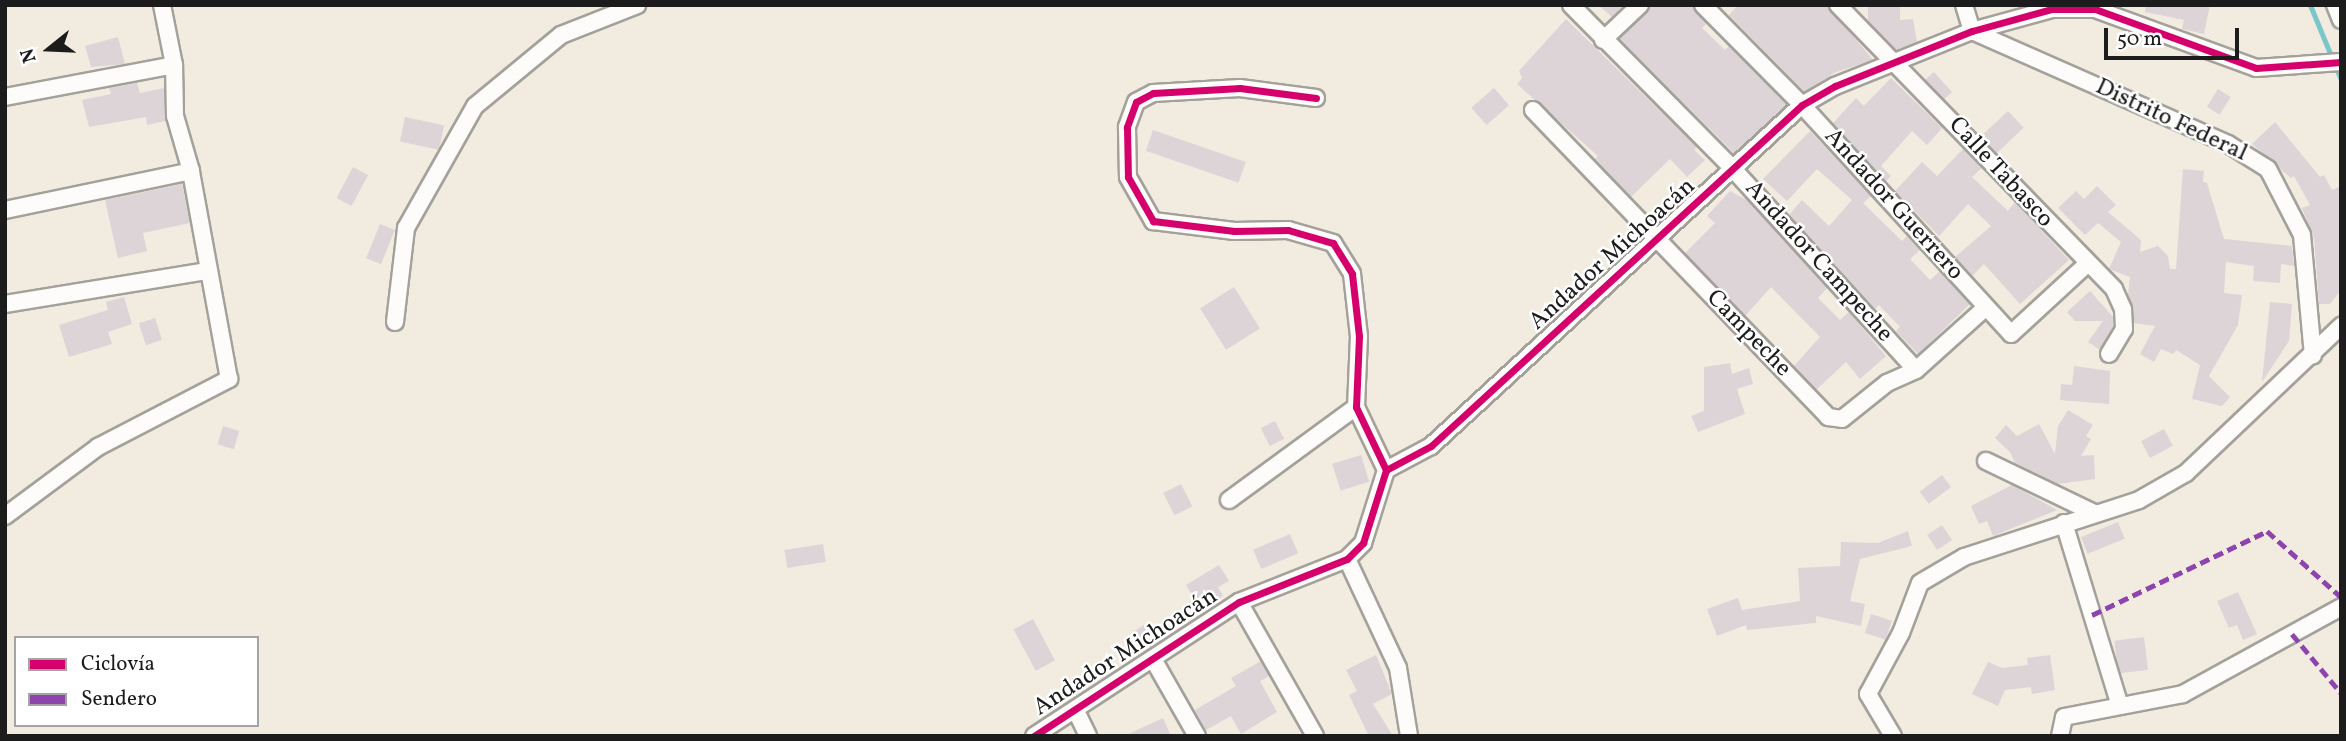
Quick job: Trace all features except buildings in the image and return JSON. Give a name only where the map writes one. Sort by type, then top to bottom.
[{"type":"street","points":[[5,516],[98,447],[229,379],[207,271],[191,171],[175,116],[174,65],[162,5]]},
{"type":"street","points":[[395,322],[406,228],[475,106],[561,36],[637,5]]},
{"type":"street","name":"Andador Campeche","points":[[1571,5],[1734,170],[1916,370]]},
{"type":"street","points":[[1603,40],[1640,5]]},
{"type":"street","name":"Andador Guerrero","points":[[1703,5],[1802,104],[2011,334],[2086,265]]},
{"type":"street","name":"Calle Tabasco","points":[[1838,5],[1899,64],[2086,265],[2114,289],[2123,309],[2124,329],[2109,354]]},
{"type":"street","points":[[1964,5],[1972,31]]},
{"type":"street","points":[[2335,5],[2341,20]]},
{"type":"street","name":"Andador Michoacán","points":[[1386,470],[1430,446],[1659,240],[1802,104],[1835,86],[1899,64],[1972,31],[2052,9],[2095,7],[2256,68],[2341,62]]},
{"type":"street","name":"Distrito Federal","points":[[1972,31],[2228,144],[2268,169],[2302,235],[2313,356]]},
{"type":"street","points":[[5,97],[174,65]]},
{"type":"street","points":[[1316,98],[1240,88],[1153,93],[1136,102],[1127,127],[1128,177],[1153,221],[1234,231],[1288,230],[1333,243],[1352,274],[1359,336],[1356,407],[1386,470],[1363,543],[1347,559],[1398,668],[1409,736]]},
{"type":"street","name":"Campeche","points":[[1533,110],[1828,418],[1842,419],[1887,383],[1916,370],[1985,308]]},
{"type":"street","points":[[5,210],[191,171]]},
{"type":"street","points":[[5,304],[207,271]]},
{"type":"street","points":[[1893,736],[1868,694],[1901,633],[1920,583],[1964,556],[2139,500],[2186,473],[2313,356],[2341,326]]},
{"type":"street","points":[[1229,500],[1356,407]]},
{"type":"street","points":[[1986,461],[2094,513]]},
{"type":"street","points":[[2064,523],[2120,706]]},
{"type":"street","name":"Andador Michoacán","points":[[1034,736],[1239,602],[1347,559]]},
{"type":"street","points":[[1239,602],[1315,736]]},
{"type":"street","points":[[2060,736],[2064,717],[2183,694],[2341,607]]},
{"type":"street","points":[[1153,659],[1197,736]]},
{"type":"street","points":[[1076,711],[1088,736]]},
{"type":"waterway","points":[[2310,5],[2341,80]]},
{"type":"marked path","points":[[2092,615],[2267,531],[2341,597]]},
{"type":"marked path","points":[[2292,634],[2341,693]]},
{"type":"cycle path","points":[[1034,736],[1239,602],[1347,559],[1363,543],[1386,470],[1431,446],[1802,105],[1835,86],[1972,31],[2052,9],[2095,9],[2256,68],[2341,62]]},
{"type":"cycle path","points":[[1316,98],[1240,88],[1153,93],[1136,102],[1127,127],[1128,177],[1153,221],[1234,231],[1288,230],[1333,243],[1352,274],[1359,336],[1356,407],[1386,470]]}]
